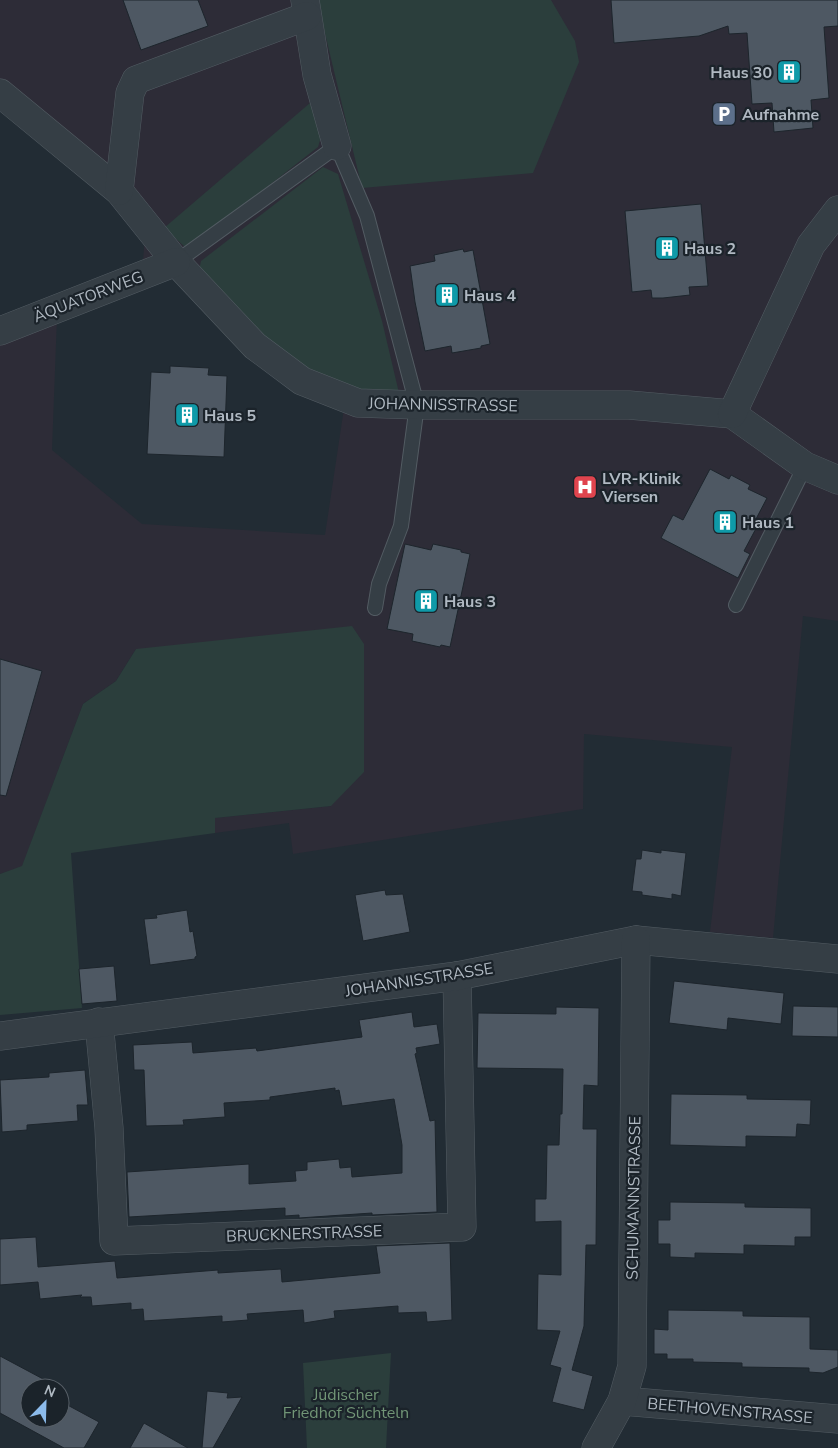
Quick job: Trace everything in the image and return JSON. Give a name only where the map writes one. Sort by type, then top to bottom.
[{"type":"street","points":[[119,191],[130,93],[136,80],[306,8],[317,75],[337,146]]},
{"type":"street","name":"JOHANNISSTRASSE","points":[[0,92],[119,191],[176,262],[255,346],[302,381],[358,403],[417,406],[629,405],[732,414]]},
{"type":"street","points":[[838,210],[811,245],[732,414],[804,466],[838,480]]},
{"type":"street","name":"ÄQUATORWEG","points":[[0,331],[176,262]]},
{"type":"street","name":"JOHANNISSTRASSE","points":[[0,1036],[457,976],[636,940],[838,959]]},
{"type":"street","name":"SCHUMANNSTRASSE","points":[[596,1448],[622,1401],[632,1366],[636,940]]},
{"type":"street","name":"BRUCKNERSTRASSE","points":[[99,1022],[109,1128],[114,1241],[462,1227],[457,976]]},
{"type":"street","name":"BEETHOVENSTRASSE","points":[[622,1401],[838,1419]]},
{"type":"lane","points":[[176,262],[337,146],[367,216],[417,406],[401,526],[379,584],[375,608]]},
{"type":"lane","points":[[736,605],[804,466]]},
{"type":"shaded area","name":"LVR-Klinik Viersen","points":[[0,0],[838,0],[838,621],[803,616],[773,938],[710,932],[732,747],[584,734],[583,809],[293,854],[289,823],[215,833],[215,818],[331,806],[136,649],[116,681],[83,704],[22,867],[0,874],[0,340],[57,317],[52,450],[142,524],[325,535],[344,408],[174,277],[143,261],[145,235],[50,144],[0,104]]},
{"type":"green space","points":[[317,0],[551,0],[575,41],[579,62],[533,173],[362,188]]},
{"type":"green space","points":[[310,103],[321,137],[318,147],[198,241],[185,247],[164,228]]},
{"type":"green space","points":[[323,167],[338,174],[382,321],[399,393],[391,400],[326,383],[259,336],[199,271],[201,261]]},
{"type":"green space","points":[[352,626],[364,644],[364,772],[331,806],[215,818],[215,833],[71,853],[82,1008],[0,1015],[0,874],[22,866],[83,704],[116,681],[136,649]]},
{"type":"green space","name":"Jüdischer Friedhof Süchteln","points":[[391,1353],[386,1448],[307,1448],[303,1363]]},
{"type":"building","points":[[123,0],[198,0],[208,26],[141,50]]},
{"type":"building","name":"Haus 30","points":[[611,0],[838,0],[838,26],[824,27],[829,98],[811,100],[813,128],[774,132],[772,103],[752,104],[747,33],[729,34],[728,26],[699,36],[614,43]]},
{"type":"building","name":"Haus 2","points":[[701,204],[708,286],[689,287],[690,295],[663,298],[652,298],[651,290],[632,292],[625,211]]},
{"type":"building","name":"Haus 4","points":[[463,249],[464,252],[473,250],[490,344],[481,346],[481,348],[452,353],[451,346],[425,351],[410,266],[435,261],[434,255]]},
{"type":"building","name":"Haus 5","points":[[170,366],[209,368],[208,375],[227,376],[224,457],[147,454],[151,372],[170,373]]},
{"type":"building","name":"Haus 1","points":[[710,469],[729,479],[731,475],[750,485],[748,489],[767,498],[756,519],[760,521],[744,551],[750,554],[738,578],[661,538],[673,515],[683,520]]},
{"type":"building","name":"Haus 3","points":[[405,544],[431,550],[433,544],[461,550],[461,552],[470,554],[450,647],[441,645],[440,647],[412,641],[413,634],[387,629]]},
{"type":"building","points":[[0,659],[42,671],[6,796],[0,795]]},
{"type":"building","points":[[642,850],[661,853],[661,850],[686,853],[681,896],[672,894],[672,899],[642,895],[642,892],[632,891],[636,859],[641,859]]},
{"type":"building","points":[[385,890],[386,895],[403,894],[410,932],[363,941],[355,895]]},
{"type":"building","points":[[187,910],[190,932],[193,931],[197,956],[195,959],[150,965],[144,919],[157,918],[156,915]]},
{"type":"building","points":[[114,966],[117,1001],[82,1004],[79,969]]},
{"type":"building","points":[[674,981],[784,993],[781,1024],[728,1018],[727,1030],[669,1023]]},
{"type":"building","points":[[793,1006],[838,1007],[838,1037],[792,1036]]},
{"type":"building","points":[[556,1007],[599,1008],[598,1086],[584,1085],[583,1129],[597,1129],[596,1245],[586,1245],[584,1326],[572,1370],[593,1376],[584,1410],[552,1402],[561,1368],[550,1365],[560,1331],[537,1330],[538,1274],[561,1275],[561,1221],[535,1222],[535,1199],[546,1199],[547,1145],[559,1145],[563,1069],[477,1068],[478,1013],[556,1014]]},
{"type":"building","points":[[412,1012],[414,1027],[437,1024],[440,1044],[416,1048],[417,1053],[415,1054],[430,1121],[435,1120],[437,1212],[372,1215],[372,1213],[299,1218],[299,1215],[285,1216],[285,1208],[129,1217],[127,1172],[249,1164],[249,1184],[296,1181],[295,1171],[307,1170],[307,1162],[339,1159],[340,1168],[351,1167],[352,1177],[402,1173],[402,1145],[394,1099],[342,1106],[339,1090],[335,1091],[335,1088],[270,1097],[270,1100],[224,1103],[225,1117],[183,1120],[184,1125],[146,1126],[144,1070],[134,1070],[133,1045],[192,1042],[193,1053],[256,1048],[257,1051],[362,1037],[359,1020]]},
{"type":"building","points":[[85,1070],[88,1105],[77,1105],[78,1121],[27,1125],[27,1130],[2,1132],[0,1080],[49,1077],[49,1073]]},
{"type":"building","points":[[671,1094],[747,1095],[747,1099],[811,1100],[810,1125],[797,1124],[796,1137],[746,1136],[746,1147],[670,1145]]},
{"type":"building","points":[[670,1202],[745,1203],[745,1207],[811,1208],[811,1237],[795,1237],[795,1246],[744,1245],[744,1254],[695,1253],[695,1258],[670,1257],[670,1244],[658,1244],[658,1220],[670,1220]]},
{"type":"building","points":[[36,1237],[38,1267],[115,1261],[117,1278],[218,1270],[218,1273],[281,1269],[282,1282],[380,1273],[376,1246],[450,1243],[452,1320],[427,1322],[426,1312],[398,1313],[398,1306],[334,1311],[335,1318],[304,1323],[303,1310],[247,1314],[248,1320],[222,1322],[222,1316],[144,1321],[143,1309],[131,1310],[131,1303],[92,1306],[91,1297],[80,1297],[82,1295],[40,1299],[38,1282],[0,1285],[0,1239]]},
{"type":"building","points":[[668,1310],[743,1311],[743,1316],[810,1317],[810,1349],[838,1350],[838,1367],[823,1373],[809,1372],[809,1368],[742,1367],[742,1363],[693,1362],[693,1359],[667,1359],[667,1354],[654,1354],[654,1329],[668,1330]]},
{"type":"building","points":[[0,1356],[41,1378],[20,1378],[20,1424],[0,1413]]},
{"type":"building","points":[[207,1391],[228,1393],[227,1398],[242,1397],[213,1448],[202,1448]]},
{"type":"building","points":[[70,1406],[99,1422],[84,1448],[64,1448],[27,1428],[70,1428]]},
{"type":"building","points":[[144,1423],[188,1448],[130,1448]]},
{"type":"place","name":"Haus 30","points":[[789,72]]},
{"type":"place","name":"Aufnahme","points":[[724,114]]},
{"type":"place","name":"Haus 2","points":[[667,248]]},
{"type":"place","name":"Haus 4","points":[[447,295]]},
{"type":"place","name":"Haus 5","points":[[187,415]]},
{"type":"place","name":"LVR-Klinik Viersen","points":[[585,487]]},
{"type":"place","name":"Haus 1","points":[[725,522]]},
{"type":"place","name":"Haus 3","points":[[426,601]]}]
